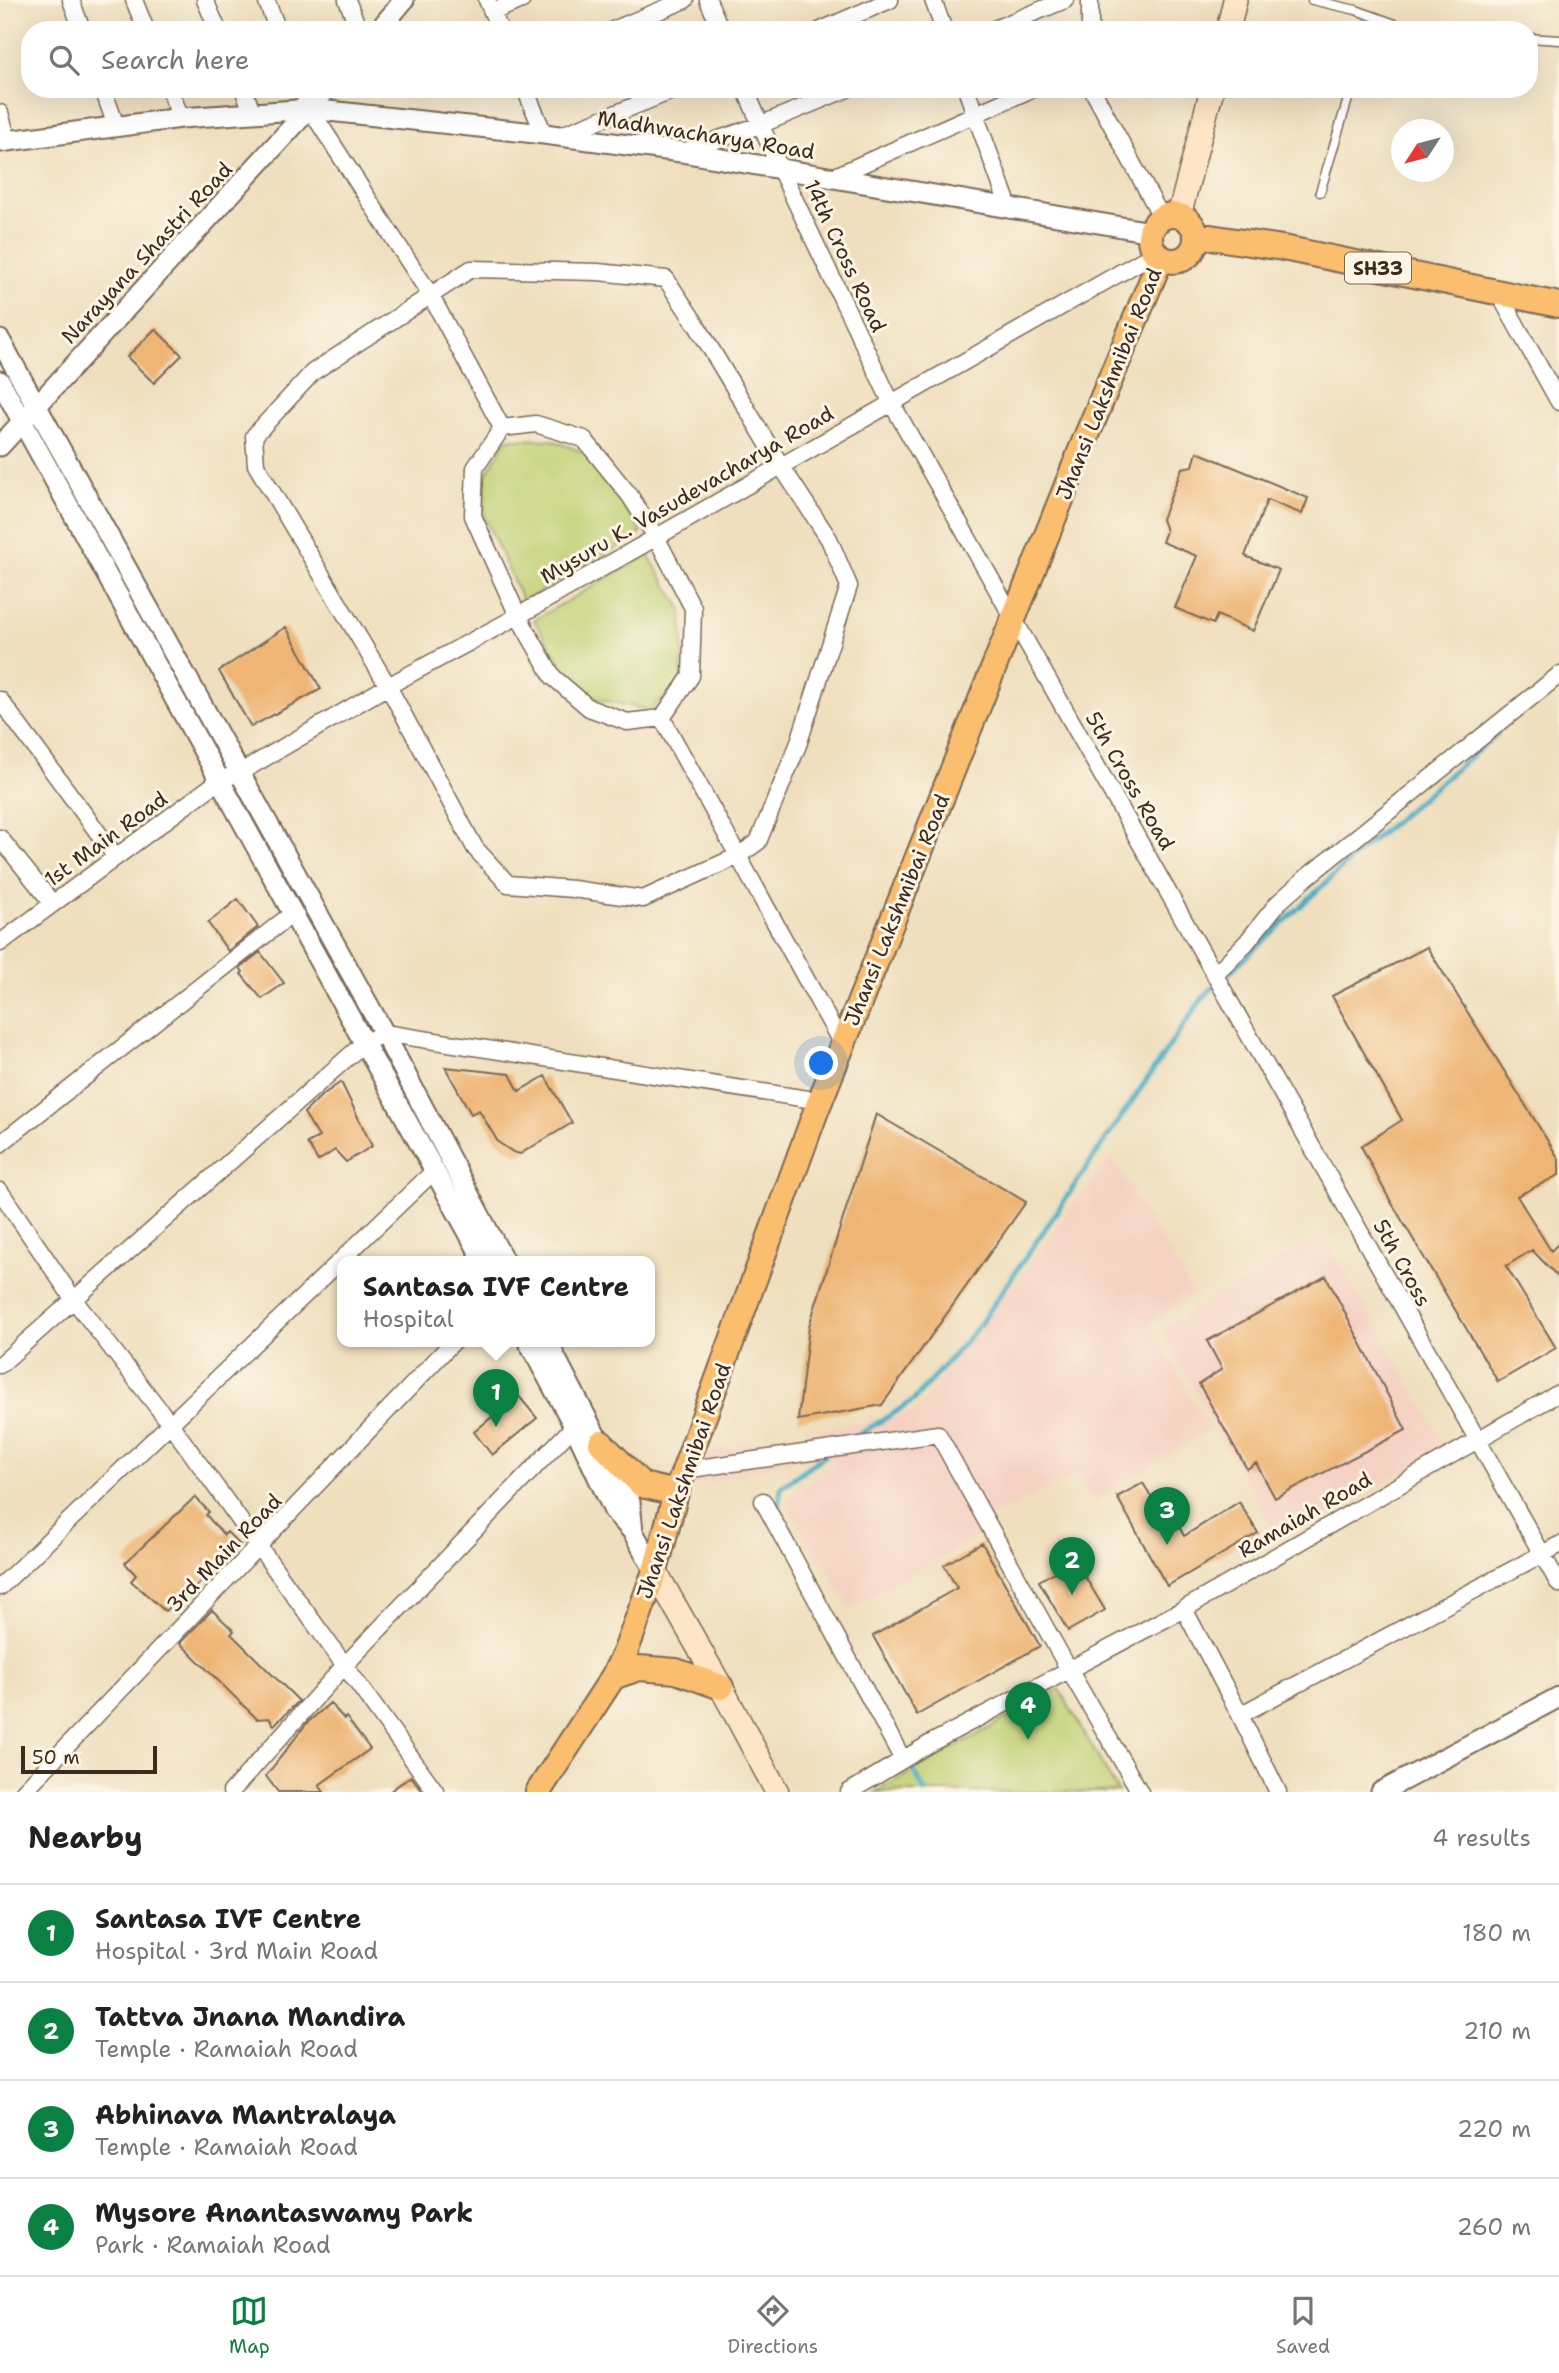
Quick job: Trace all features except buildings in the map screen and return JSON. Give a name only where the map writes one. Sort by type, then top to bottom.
[{"type":"main road","points":[[1229,21],[1235,0]]},
{"type":"main road","name":"Jhansi Lakshmibai Road","points":[[538,1792],[613,1677],[625,1653],[654,1571],[684,1469],[820,1101],[1087,435],[1162,235],[1209,98]]},
{"type":"main road","points":[[1191,223],[1197,235],[1194,248],[1186,258],[1173,262],[1162,235],[1191,223]]},
{"type":"main road","name":"SH33","points":[[1197,235],[1283,248],[1559,305]]},
{"type":"main road","points":[[601,1443],[642,1485],[676,1493]]},
{"type":"main road","points":[[654,1571],[777,1792]]},
{"type":"main road","points":[[613,1677],[639,1668],[676,1671],[720,1687]]},
{"type":"street","points":[[71,0],[79,21]]},
{"type":"street","points":[[134,0],[142,21]]},
{"type":"street","points":[[205,0],[214,21]]},
{"type":"street","points":[[266,0],[274,21]]},
{"type":"street","points":[[347,0],[355,21]]},
{"type":"street","points":[[386,21],[404,0]]},
{"type":"street","points":[[490,6],[522,0]]},
{"type":"street","points":[[635,21],[685,0]]},
{"type":"street","points":[[708,0],[716,21]]},
{"type":"street","points":[[842,21],[890,0]]},
{"type":"street","points":[[933,0],[941,21]]},
{"type":"street","points":[[1014,21],[1065,0]]},
{"type":"street","points":[[1090,0],[1090,21]]},
{"type":"street","points":[[106,98],[116,126]]},
{"type":"street","points":[[173,98],[181,118]]},
{"type":"street","points":[[247,98],[253,113]]},
{"type":"street","points":[[306,98],[310,109],[431,296],[502,428]]},
{"type":"street","name":"Narayana Shastri Road","points":[[0,446],[319,98]]},
{"type":"street","points":[[530,98],[551,135],[652,98]]},
{"type":"street","name":"14th Cross Road","points":[[749,98],[891,402],[1014,620]]},
{"type":"street","points":[[681,152],[760,125],[825,98]]},
{"type":"street","points":[[969,98],[1010,210]]},
{"type":"street","points":[[833,177],[1011,98]]},
{"type":"street","points":[[1096,98],[1162,235]]},
{"type":"street","name":"Madhwacharya Road","points":[[4,141],[181,118],[310,109],[681,152],[1162,235]]},
{"type":"street","points":[[0,113],[4,141]]},
{"type":"street","name":"Mysuru K. Vasudevacharya Road","points":[[239,774],[388,686],[519,616],[891,402],[1162,235]]},
{"type":"street","points":[[471,269],[598,272],[666,279],[781,466],[829,539],[849,586],[798,745],[758,842],[738,856],[643,899],[573,889],[508,884],[475,848],[388,686],[256,465],[254,436],[313,372],[471,269]]},
{"type":"street","points":[[1499,294],[1559,402]]},
{"type":"street","points":[[0,340],[384,1033],[501,1256]]},
{"type":"street","points":[[0,382],[481,1256]]},
{"type":"street","points":[[536,424],[584,439],[631,496],[656,537],[693,608],[691,677],[662,718],[627,722],[589,708],[553,677],[519,616],[473,516],[475,468],[502,428],[536,424]]},
{"type":"street","name":"5th Cross Road","points":[[1014,620],[1212,968]]},
{"type":"street","points":[[1212,968],[1246,943],[1278,903],[1307,877],[1559,676]]},
{"type":"street","points":[[0,701],[116,857]]},
{"type":"street","points":[[662,718],[843,1046]]},
{"type":"street","name":"1st Main Road","points":[[0,943],[220,780],[239,774]]},
{"type":"street","points":[[0,838],[53,904]]},
{"type":"street","points":[[0,1144],[293,913]]},
{"type":"street","name":"5th Cross","points":[[1212,968],[1559,1584]]},
{"type":"street","points":[[0,1365],[364,1043],[384,1033],[820,1101]]},
{"type":"street","points":[[345,1256],[434,1171]]},
{"type":"street","points":[[0,1191],[74,1300],[170,1422],[436,1792]]},
{"type":"street","points":[[0,1587],[337,1263]]},
{"type":"street","name":"3rd Main Road","points":[[23,1792],[448,1347]]},
{"type":"street","points":[[531,1347],[574,1426],[614,1511],[633,1532],[654,1571]]},
{"type":"street","points":[[550,1347],[630,1502],[633,1532]]},
{"type":"street","name":"Ramaiah Road","points":[[849,1792],[902,1758],[1184,1609],[1559,1393]]},
{"type":"street","points":[[231,1792],[345,1665],[574,1426]]},
{"type":"street","points":[[684,1469],[939,1434],[1140,1792]]},
{"type":"street","points":[[763,1501],[902,1758]]},
{"type":"street","points":[[1240,1715],[1559,1545]]},
{"type":"street","points":[[1184,1609],[1278,1792]]},
{"type":"street","points":[[1381,1792],[1409,1786],[1559,1697]]},
{"type":"lane","points":[[1312,0],[1356,10],[1386,21]]},
{"type":"lane","points":[[1538,39],[1559,40]]},
{"type":"lane","points":[[1320,192],[1348,98]]},
{"type":"shaded area","points":[[1111,1156],[1194,1295],[1150,1322],[1209,1430],[1093,1501],[1077,1474],[972,1525],[978,1536],[850,1608],[784,1501],[833,1466],[825,1452],[696,1486],[707,1452],[916,1412]]},
{"type":"shaded area","points":[[1323,1234],[1447,1449],[1278,1540],[1161,1329]]},
{"type":"green space","points":[[507,439],[551,440],[588,454],[642,533],[523,602],[484,516],[485,476]]},
{"type":"green space","points":[[648,555],[682,610],[683,644],[681,685],[649,710],[594,698],[573,683],[534,620]]},
{"type":"green space","points":[[1059,1689],[1118,1792],[875,1792]]},
{"type":"waterway","points":[[847,1442],[913,1401],[978,1327],[1203,997],[1361,850],[1497,734]]},
{"type":"waterway","points":[[813,1576],[778,1509],[781,1487],[824,1456]]},
{"type":"waterway","points":[[908,1759],[925,1792]]},
{"type":"place","name":"Santasa IVF Centre","points":[[496,1427]]},
{"type":"place","name":"Abhinava Mantralaya","points":[[1167,1545]]},
{"type":"place","name":"Tattva Jnana Mandira","points":[[1072,1595]]},
{"type":"place","name":"Mysore Anantaswamy Park","points":[[1028,1740]]}]
